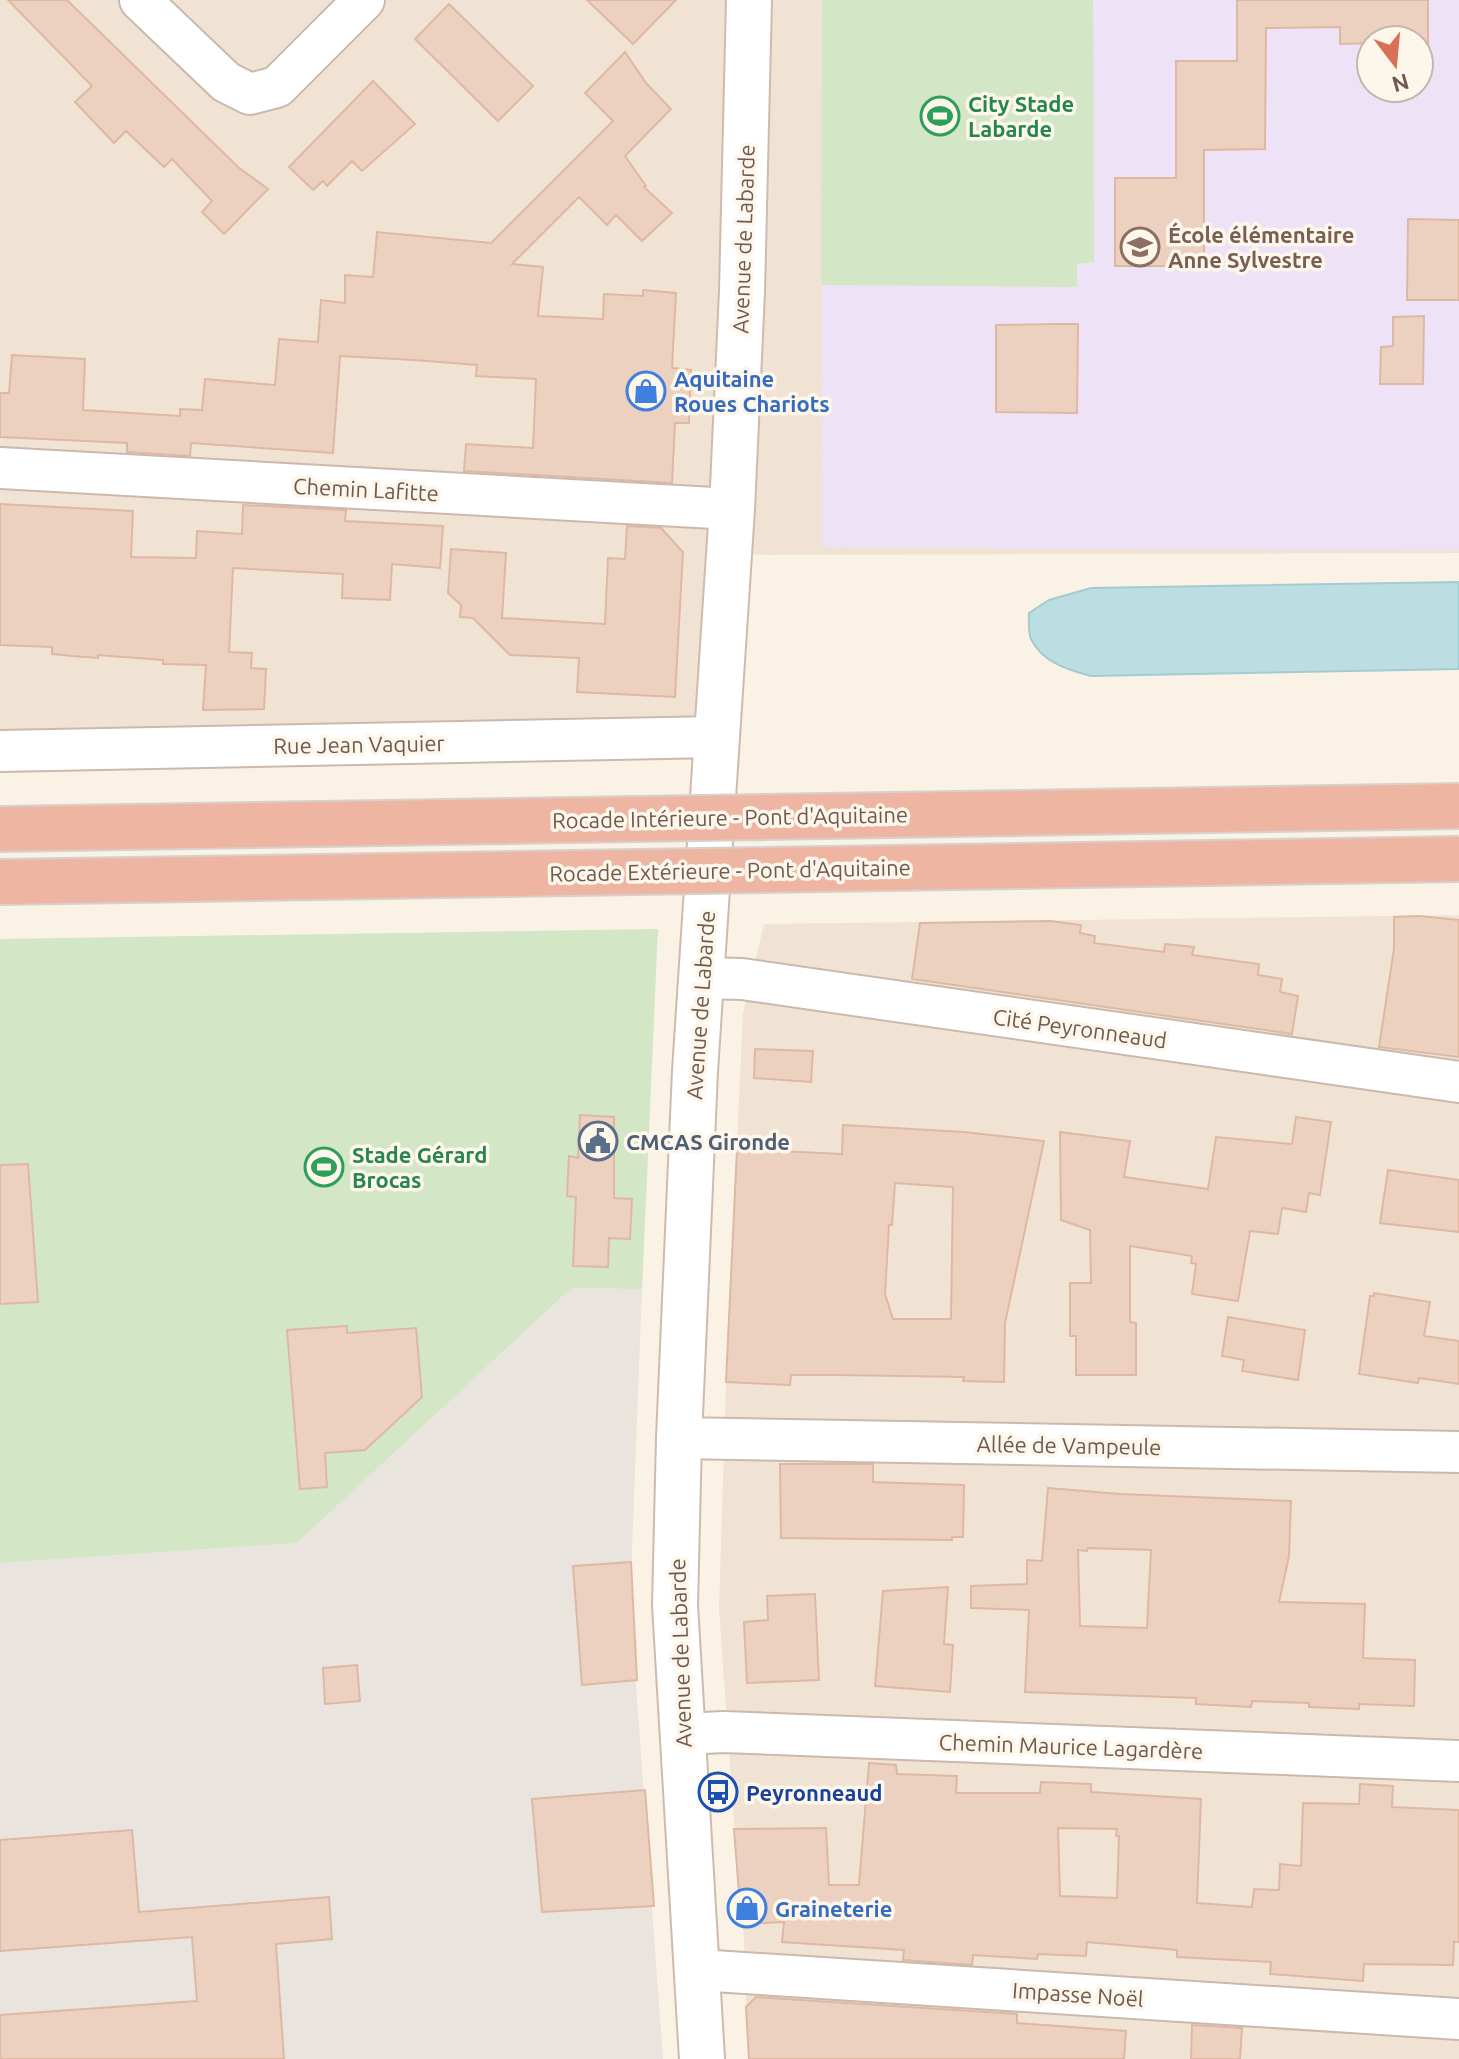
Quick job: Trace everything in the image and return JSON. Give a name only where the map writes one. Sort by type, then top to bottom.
[{"type":"highway","name":"Rocade Intérieure - Pont d'Aquitaine","points":[[0,829],[1459,806]]},
{"type":"highway","name":"Rocade Extérieure - Pont d'Aquitaine","points":[[0,882],[1459,859]]},
{"type":"main road","name":"Avenue de Labarde","points":[[702,2059],[675,1605],[679,1438],[701,978],[732,509],[742,291],[749,0]]},
{"type":"street","points":[[140,0],[226,82],[250,94],[277,87],[364,0]]},
{"type":"street","name":"Chemin Lafitte","points":[[0,468],[732,509]]},
{"type":"street","name":"Rue Jean Vaquier","points":[[0,751],[717,737]]},
{"type":"street","name":"Cité Peyronneaud","points":[[701,978],[742,979],[1459,1082]]},
{"type":"street","name":"Allée de Vampeule","points":[[679,1438],[1459,1452]]},
{"type":"street","name":"Chemin Maurice Lagardère","points":[[683,1734],[724,1732],[1459,1761]]},
{"type":"street","name":"Impasse Noël","points":[[698,1970],[1459,2019]]},
{"type":"shaded area","points":[[0,0],[1459,0],[1459,553],[765,555],[709,551],[717,737],[0,756]]},
{"type":"shaded area","name":"École élémentaire Anne Sylvestre","points":[[822,0],[1459,0],[1459,551],[821,547]]},
{"type":"shaded area","points":[[1459,915],[1459,2059],[748,2059],[744,1940],[719,1609],[743,1013],[764,924]]},
{"type":"shaded area","points":[[571,1287],[642,1289],[630,1603],[663,2059],[0,2059],[0,1563],[297,1543]]},
{"type":"green space","points":[[822,0],[1093,0],[1094,262],[1077,264],[1077,287],[821,285]]},
{"type":"green space","name":"Stade Gérard Brocas","points":[[658,929],[642,1289],[571,1288],[297,1543],[0,1563],[0,939]]},
{"type":"water","points":[[1459,582],[1459,669],[1091,676],[1049,659],[1036,647],[1029,633],[1029,613],[1049,600],[1091,588]]},
{"type":"building","points":[[8,0],[67,0],[238,167],[268,189],[224,234],[202,212],[212,201],[172,159],[164,167],[126,131],[114,143],[75,102],[92,86]]},
{"type":"building","points":[[587,0],[676,0],[633,44]]},
{"type":"building","points":[[1237,0],[1428,0],[1428,24],[1355,24],[1355,44],[1340,44],[1340,27],[1266,28],[1265,149],[1204,150],[1204,266],[1115,266],[1115,178],[1176,178],[1176,61],[1237,61]]},
{"type":"building","points":[[449,4],[533,86],[498,121],[415,39]]},
{"type":"building","points":[[625,52],[646,83],[671,109],[625,156],[644,187],[672,213],[642,241],[616,215],[607,225],[579,197],[512,264],[543,267],[538,316],[603,319],[604,294],[643,296],[643,290],[676,293],[672,368],[691,370],[689,423],[675,423],[672,483],[464,471],[466,444],[533,448],[536,379],[476,376],[477,365],[414,360],[340,356],[333,453],[191,443],[190,456],[127,452],[127,443],[0,437],[0,393],[9,393],[12,355],[85,359],[83,410],[180,416],[180,409],[202,410],[205,379],[275,385],[279,339],[318,342],[321,300],[345,303],[345,275],[373,277],[377,232],[491,243],[613,121],[585,93]]},
{"type":"building","points":[[373,81],[415,124],[362,171],[352,161],[327,186],[323,181],[313,190],[289,167]]},
{"type":"building","points":[[1408,219],[1459,220],[1459,300],[1407,300]]},
{"type":"building","points":[[1424,316],[1423,384],[1380,384],[1381,347],[1393,346],[1393,317]]},
{"type":"building","points":[[1078,324],[1077,413],[996,412],[996,325]]},
{"type":"building","points":[[0,504],[133,511],[131,557],[196,558],[197,531],[242,534],[243,505],[346,510],[345,521],[443,526],[440,568],[392,564],[390,600],[342,598],[343,574],[233,568],[229,652],[252,653],[251,668],[266,669],[264,709],[203,710],[206,665],[163,664],[163,660],[98,655],[98,658],[72,656],[52,654],[52,647],[0,645]]},
{"type":"building","points":[[627,526],[661,528],[683,552],[675,697],[577,692],[579,658],[510,655],[473,618],[460,617],[461,605],[448,593],[451,549],[506,553],[502,618],[605,624],[608,558],[625,559]]},
{"type":"building","points":[[1394,917],[1459,920],[1459,1057],[1379,1047],[1394,949]]},
{"type":"building","points":[[1051,921],[1081,925],[1080,933],[1095,936],[1094,943],[1164,952],[1165,944],[1194,947],[1192,955],[1259,964],[1258,975],[1282,979],[1280,992],[1298,996],[1292,1034],[912,979],[920,923]]},
{"type":"building","points":[[755,1049],[813,1051],[811,1082],[754,1078]]},
{"type":"building","points":[[580,1115],[614,1117],[614,1198],[632,1199],[630,1239],[609,1238],[608,1267],[573,1266],[576,1197],[567,1196],[569,1156],[578,1158]]},
{"type":"building","points":[[1296,1117],[1331,1122],[1320,1195],[1309,1193],[1306,1212],[1282,1208],[1278,1234],[1250,1231],[1238,1301],[1192,1294],[1196,1264],[1191,1263],[1192,1256],[1130,1246],[1130,1322],[1136,1323],[1136,1375],[1076,1375],[1076,1336],[1070,1336],[1070,1283],[1091,1283],[1090,1230],[1061,1220],[1060,1132],[1130,1141],[1124,1177],[1208,1189],[1216,1137],[1292,1144]]},
{"type":"building","points":[[843,1125],[964,1132],[1044,1141],[1005,1323],[1004,1382],[963,1381],[964,1377],[791,1375],[790,1385],[726,1382],[737,1149],[842,1154]],"holes":[[[895,1183],[953,1187],[951,1319],[893,1319],[885,1294]]]},
{"type":"building","points":[[28,1164],[38,1302],[0,1304],[0,1165]]},
{"type":"building","points":[[1388,1170],[1459,1180],[1459,1232],[1380,1223]]},
{"type":"building","points":[[1374,1293],[1430,1302],[1424,1336],[1459,1341],[1459,1384],[1419,1378],[1418,1383],[1359,1374],[1370,1296]]},
{"type":"building","points":[[1228,1317],[1305,1330],[1298,1380],[1242,1371],[1244,1360],[1222,1356]]},
{"type":"building","points":[[347,1326],[347,1333],[416,1328],[422,1397],[365,1450],[325,1453],[327,1487],[300,1489],[287,1330]]},
{"type":"building","points":[[780,1464],[873,1464],[873,1482],[964,1485],[963,1537],[952,1537],[952,1540],[781,1538]]},
{"type":"building","points":[[1048,1488],[1291,1501],[1289,1556],[1279,1602],[1365,1604],[1363,1658],[1415,1660],[1414,1706],[1359,1704],[1359,1709],[1252,1701],[1251,1707],[1196,1704],[1196,1698],[1025,1692],[1029,1610],[971,1608],[971,1586],[1027,1584],[1027,1560],[1042,1561]],"holes":[[[1078,1550],[1151,1550],[1147,1628],[1080,1626]]]},
{"type":"building","points":[[631,1562],[637,1680],[582,1685],[573,1566]]},
{"type":"building","points":[[948,1587],[944,1644],[953,1645],[950,1692],[875,1686],[883,1591]]},
{"type":"building","points":[[815,1594],[819,1680],[747,1683],[744,1622],[768,1620],[767,1596]]},
{"type":"building","points":[[357,1665],[360,1701],[325,1704],[323,1668]]},
{"type":"building","points":[[869,1763],[896,1765],[897,1774],[957,1776],[956,1793],[1040,1793],[1041,1782],[1091,1784],[1091,1792],[1201,1799],[1197,1903],[1252,1907],[1254,1889],[1279,1890],[1280,1864],[1301,1866],[1303,1803],[1359,1804],[1360,1784],[1393,1786],[1392,1807],[1459,1810],[1459,1942],[1454,1942],[1453,1965],[1364,1964],[1363,1981],[1270,1974],[1271,1962],[1177,1957],[1177,1950],[1087,1942],[1086,1956],[1038,1954],[1037,1959],[973,1955],[972,1965],[903,1960],[904,1950],[782,1942],[784,1922],[744,1924],[744,1918],[741,1919],[734,1829],[826,1828],[829,1885],[859,1885]],"holes":[[[1058,1828],[1117,1829],[1117,1898],[1060,1896]]]},
{"type":"building","points":[[645,1790],[654,1906],[542,1912],[532,1799]]},
{"type":"building","points":[[132,1830],[139,1912],[329,1897],[332,1939],[276,1944],[284,2059],[0,2059],[0,2015],[197,2001],[192,1937],[0,1951],[0,1840]]},
{"type":"building","points":[[756,1997],[1017,2014],[1017,2023],[1126,2031],[1124,2059],[749,2059],[746,2007]]},
{"type":"building","points":[[1192,2025],[1242,2028],[1240,2059],[1191,2059]]},
{"type":"place","name":"City Stade Labarde","points":[[940,116]]},
{"type":"place","name":"École élémentaire Anne Sylvestre","points":[[1140,247]]},
{"type":"place","name":"Aquitaine Roues Chariots","points":[[646,391]]},
{"type":"place","name":"CMCAS Gironde","points":[[598,1141]]},
{"type":"place","name":"Stade Gérard Brocas","points":[[324,1167]]},
{"type":"place","name":"Peyronneaud","points":[[718,1792]]},
{"type":"place","name":"Graineterie","points":[[747,1908]]}]
